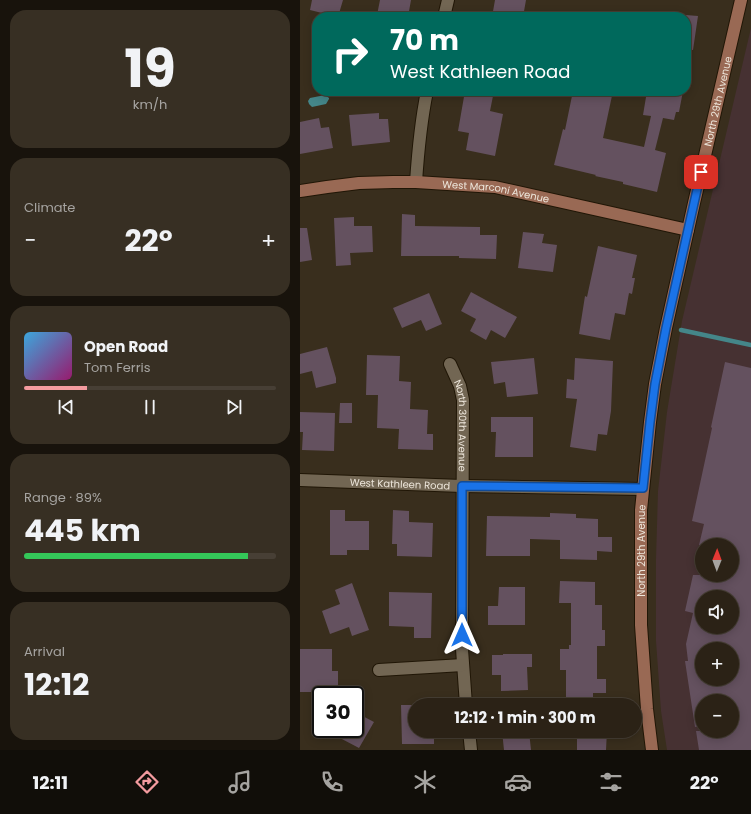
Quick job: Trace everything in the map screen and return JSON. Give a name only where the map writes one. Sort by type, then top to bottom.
[{"type":"street","points":[[445,12],[448,0]]},
{"type":"street","name":"North 29th Avenue","points":[[652,750],[647,709],[641,625],[641,510],[650,422],[655,384],[665,334],[742,0]]},
{"type":"street","points":[[416,182],[422,114],[426,96]]},
{"type":"street","name":"West Marconi Avenue","points":[[300,191],[359,183],[416,182],[495,187],[688,230]]},
{"type":"street","name":"North 30th Avenue","points":[[450,364],[460,386],[463,400],[462,649],[465,698]]},
{"type":"street","name":"West Kathleen Road","points":[[300,480],[462,486],[643,488]]},
{"type":"street","points":[[379,670],[463,665]]},
{"type":"street","points":[[469,738],[471,750]]},
{"type":"shaded area","points":[[751,28],[751,750],[667,750],[661,711],[656,641],[656,559],[658,491],[667,412],[682,321]]},
{"type":"water","points":[[326,96],[329,99],[326,104],[312,107],[308,101],[310,98]]},
{"type":"building","points":[[312,0],[343,0],[339,12],[318,12],[310,10]]},
{"type":"building","points":[[380,0],[411,0],[409,12],[378,12]]},
{"type":"building","points":[[495,0],[526,0],[524,12],[493,12]]},
{"type":"building","points":[[691,15],[698,16],[693,50],[691,50]]},
{"type":"building","points":[[464,96],[493,96],[490,111],[503,114],[495,156],[466,150],[469,133],[458,131]]},
{"type":"building","points":[[572,96],[612,96],[603,138],[644,147],[651,116],[643,115],[646,96],[682,96],[679,112],[676,112],[674,120],[663,118],[655,150],[666,153],[657,192],[554,165],[563,129],[565,130]]},
{"type":"building","points":[[379,113],[379,119],[388,119],[390,142],[352,146],[349,115]]},
{"type":"building","points":[[319,118],[321,128],[329,127],[333,148],[300,154],[300,122]]},
{"type":"building","points":[[402,214],[415,215],[415,226],[480,227],[480,235],[497,235],[496,259],[459,258],[459,256],[401,256]]},
{"type":"building","points":[[354,217],[354,226],[372,226],[373,252],[350,253],[351,265],[336,266],[334,218]]},
{"type":"building","points":[[300,228],[307,228],[312,260],[300,262]]},
{"type":"building","points":[[523,232],[544,234],[542,243],[557,245],[553,272],[518,268]]},
{"type":"building","points":[[598,246],[637,255],[632,278],[635,278],[632,294],[629,293],[625,315],[615,313],[610,340],[579,334],[585,296],[587,297]]},
{"type":"building","points":[[471,292],[517,317],[505,338],[491,330],[486,340],[470,331],[476,319],[461,311]]},
{"type":"building","points":[[429,293],[442,324],[426,331],[421,320],[402,328],[393,308]]},
{"type":"building","points":[[327,347],[336,378],[336,383],[316,388],[312,371],[300,374],[300,354]]},
{"type":"building","points":[[367,355],[400,356],[399,381],[411,382],[410,409],[428,410],[427,434],[433,434],[433,450],[398,449],[399,429],[377,428],[378,395],[366,395]]},
{"type":"building","points":[[534,358],[538,394],[507,397],[505,382],[494,384],[491,362]]},
{"type":"building","points":[[575,358],[613,361],[611,411],[607,435],[598,434],[596,451],[570,447],[577,399],[566,398],[567,379],[574,380]]},
{"type":"building","points":[[725,362],[751,368],[751,750],[699,750],[697,738],[739,738],[739,694],[695,694],[695,727],[685,661],[688,661],[686,644],[693,613],[685,611],[693,575],[695,575],[695,582],[739,582],[739,538],[701,538],[704,524],[692,521]]},
{"type":"building","points":[[340,403],[352,403],[352,423],[339,423]]},
{"type":"building","points":[[300,412],[335,413],[334,451],[302,450],[303,432],[300,432]]},
{"type":"building","points":[[491,417],[533,417],[533,457],[495,457],[496,432],[491,432]]},
{"type":"building","points":[[330,510],[345,510],[345,521],[369,521],[369,550],[347,550],[347,555],[330,555]]},
{"type":"building","points":[[393,510],[409,511],[409,522],[433,523],[432,557],[397,556],[397,544],[392,544]]},
{"type":"building","points":[[550,513],[576,514],[576,518],[598,519],[598,537],[612,537],[612,552],[597,551],[597,560],[560,559],[560,540],[530,539],[530,556],[486,556],[487,516],[550,517]]},
{"type":"building","points":[[560,581],[595,582],[595,605],[602,605],[602,630],[605,630],[605,646],[597,646],[597,679],[606,679],[606,693],[593,693],[593,698],[566,698],[566,670],[560,670],[560,649],[569,649],[569,645],[571,645],[571,603],[559,603]]},
{"type":"building","points":[[352,583],[369,630],[352,636],[349,627],[330,634],[322,611],[340,604],[335,590]]},
{"type":"building","points":[[499,587],[525,587],[525,625],[488,625],[488,606],[498,606]]},
{"type":"building","points":[[389,592],[432,593],[431,638],[414,638],[414,627],[389,626]]},
{"type":"building","points":[[300,649],[332,649],[332,671],[338,671],[338,686],[312,686],[312,692],[300,692]]},
{"type":"building","points":[[532,654],[532,667],[527,667],[528,690],[501,691],[501,675],[492,675],[492,655]]},
{"type":"building","points":[[401,705],[408,705],[408,738],[434,738],[434,744],[402,744]]},
{"type":"building","points":[[364,717],[374,722],[359,748],[340,738],[364,738]]},
{"type":"building","points":[[503,738],[530,738],[531,750],[504,750]]},
{"type":"building","points":[[577,738],[607,738],[606,750],[577,750]]},
{"type":"waterway","points":[[681,330],[751,345]]},
{"type":"route","points":[[462,635],[462,486],[643,488],[655,384],[701,172]]}]
